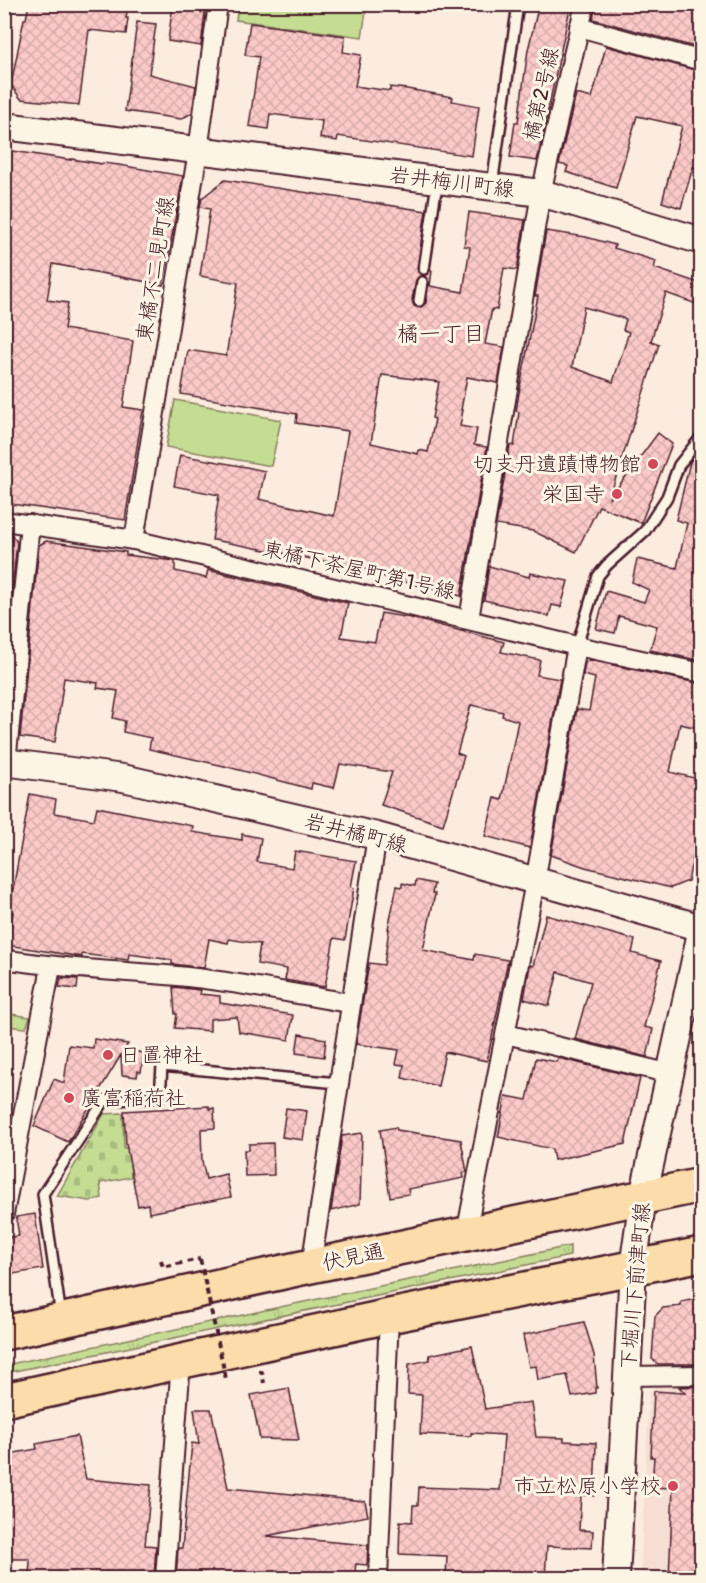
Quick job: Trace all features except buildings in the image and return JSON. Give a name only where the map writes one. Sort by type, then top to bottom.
[{"type":"highway","name":"伏見通","points":[[4,1334],[311,1266],[702,1185]]},
{"type":"highway","points":[[4,1400],[389,1316],[702,1254]]},
{"type":"street","name":"東橘不二見町線","points":[[134,540],[198,151],[218,4]]},
{"type":"street","name":"橘第2号線","points":[[470,619],[541,194],[585,4]]},
{"type":"street","points":[[579,27],[702,62]]},
{"type":"street","name":"岩井梅川町線","points":[[4,126],[541,194],[702,240]]},
{"type":"street","name":"東橘下茶屋町第1号線","points":[[4,521],[134,540],[577,646],[702,673]]},
{"type":"street","points":[[5,762],[30,524]]},
{"type":"street","points":[[466,1234],[536,882],[577,646]]},
{"type":"street","name":"岩井橘町線","points":[[5,762],[123,778],[377,836],[702,928]]},
{"type":"street","points":[[311,1266],[377,836]]},
{"type":"street","name":"下堀川下前津町線","points":[[615,1578],[633,1268],[643,1197],[702,928]]},
{"type":"street","points":[[4,959],[51,967],[72,966],[200,978],[350,1003]]},
{"type":"street","points":[[4,1214],[12,1134],[51,967]]},
{"type":"street","points":[[506,1034],[671,1074]]},
{"type":"street","points":[[378,1578],[389,1316]]},
{"type":"street","points":[[165,1578],[182,1362]]},
{"type":"street","points":[[627,1376],[702,1376]]},
{"type":"lane","points":[[492,188],[517,11]]},
{"type":"lane","points":[[424,269],[437,181]]},
{"type":"lane","points":[[419,302],[422,282]]},
{"type":"lane","points":[[577,646],[598,576],[645,531],[667,497],[679,465],[702,436]]},
{"type":"lane","points":[[61,1321],[43,1194],[104,1101],[160,1097],[162,1066],[338,1083]]},
{"type":"path","points":[[162,1260],[163,1267],[200,1259],[226,1379]]},
{"type":"path","points":[[262,1372],[264,1383]]},
{"type":"shaded area","name":"市立松原小学校","points":[[655,1386],[701,1386],[701,1578],[640,1578],[649,1393]]},
{"type":"green space","points":[[238,4],[367,5],[362,37],[236,20]]},
{"type":"green space","points":[[175,400],[281,420],[271,466],[166,447]]},
{"type":"green space","points":[[5,1013],[30,1017],[26,1028],[5,1026]]},
{"type":"green space","points":[[123,1113],[124,1148],[129,1148],[131,1177],[100,1183],[102,1198],[90,1201],[57,1196],[104,1114]]},
{"type":"green space","points":[[570,1246],[570,1256],[5,1373],[5,1365]]},
{"type":"place","name":"切支丹遺蹟博物館","points":[[653,464]]},
{"type":"place","name":"栄国寺","points":[[617,494]]},
{"type":"place","name":"日置神社","points":[[108,1055]]},
{"type":"place","name":"廣富稲荷社","points":[[69,1098]]},
{"type":"place","name":"市立松原小学校","points":[[673,1486]]},
{"type":"district","name":"橘一丁目","points":[[441,333]]}]
